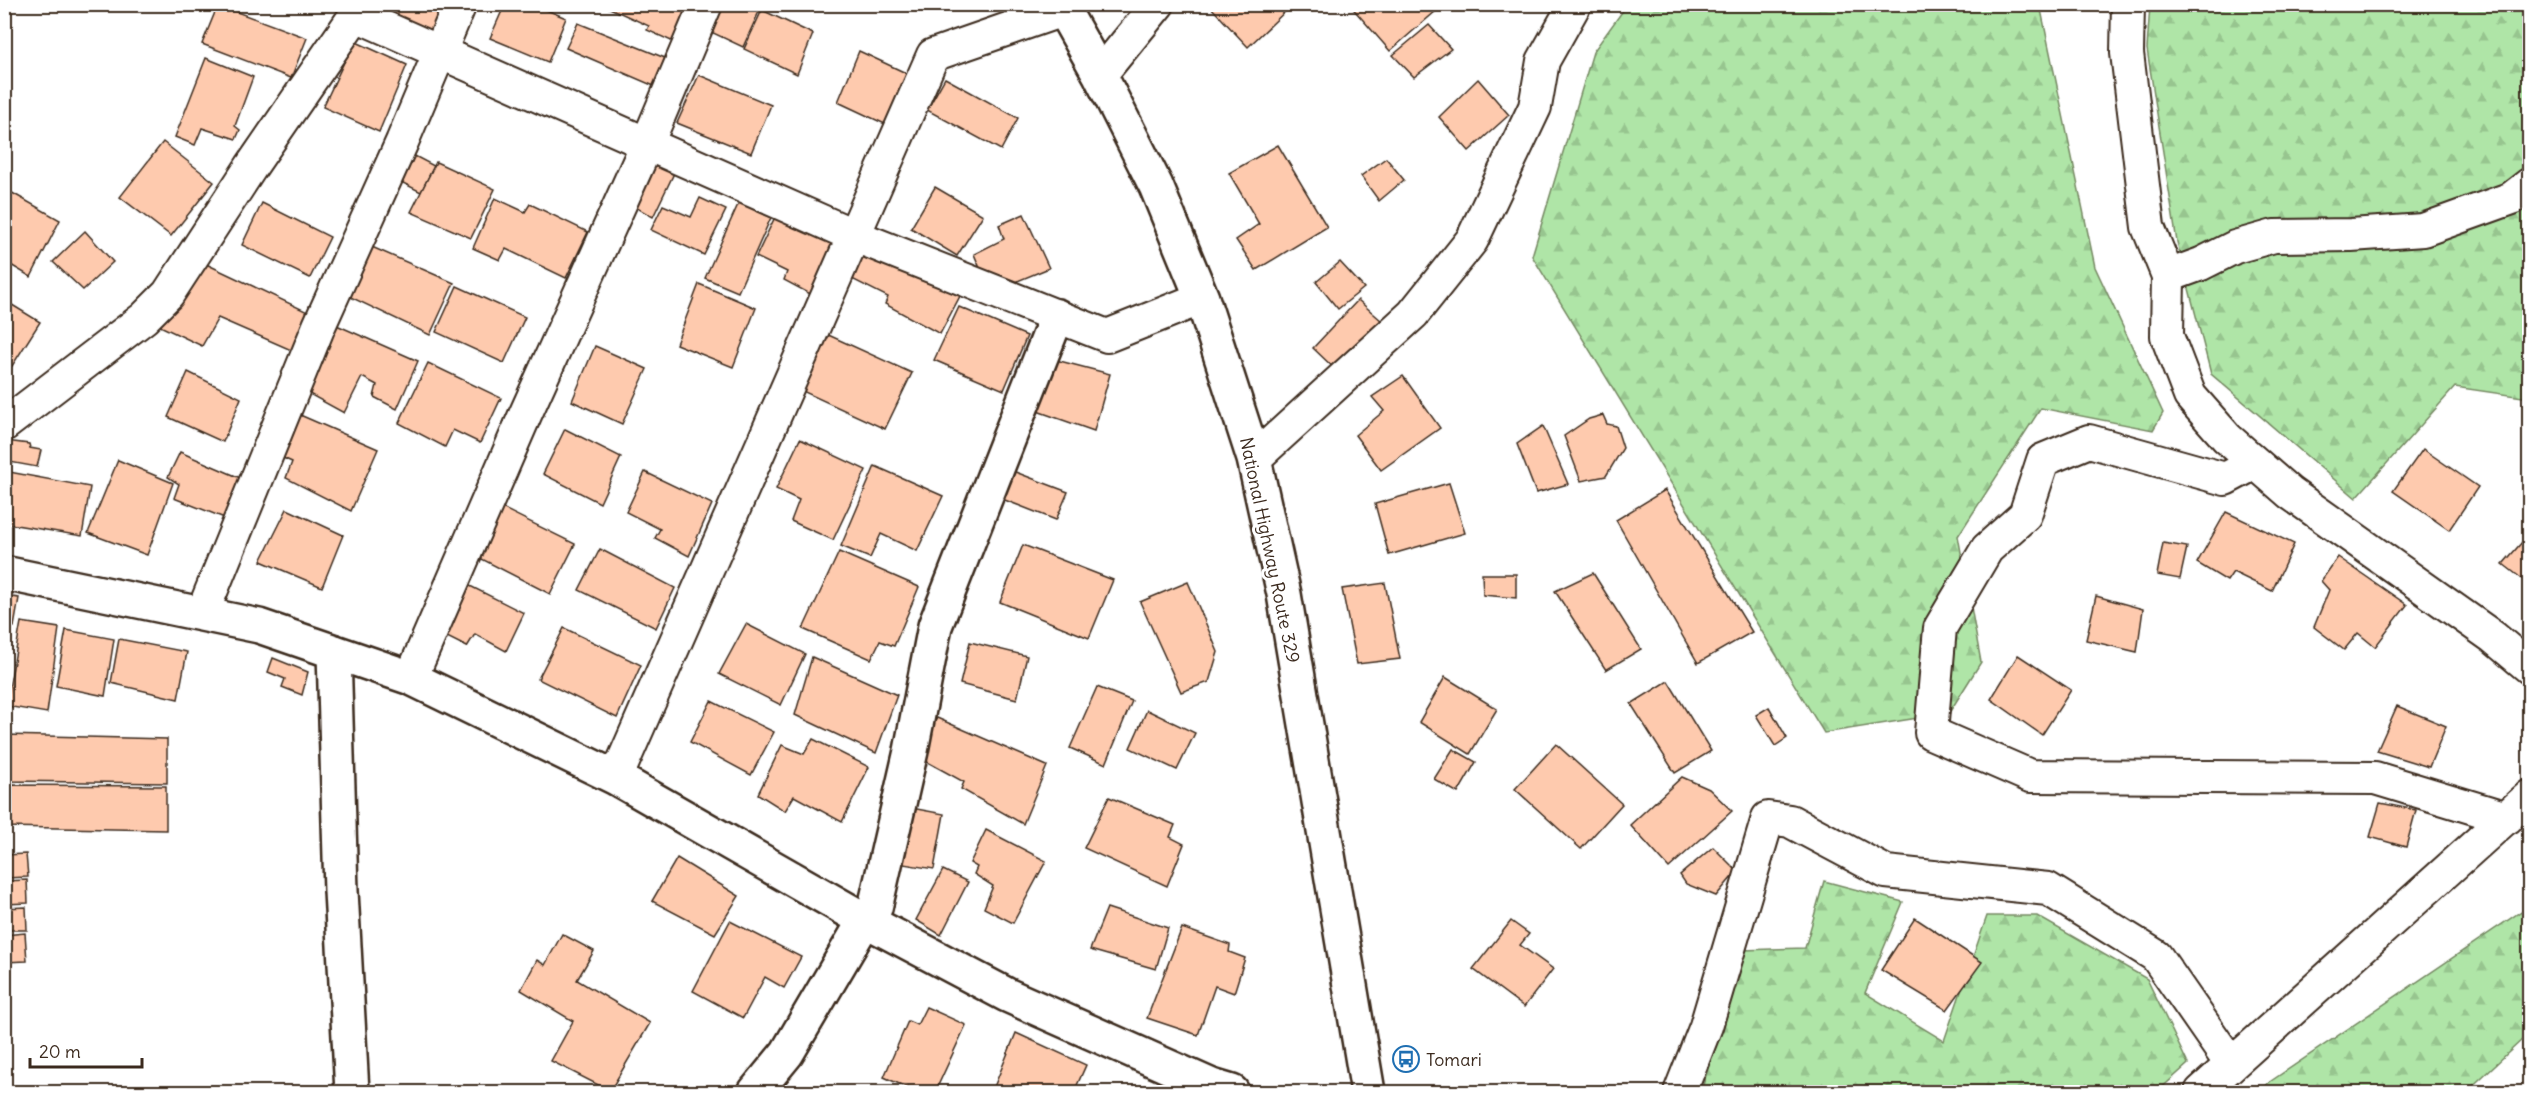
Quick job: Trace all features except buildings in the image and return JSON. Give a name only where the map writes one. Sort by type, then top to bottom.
[{"type":"main road","name":"National Highway Route 329","points":[[1061,7],[1100,75],[1156,186],[1202,298],[1254,459],[1284,594],[1368,1092]]},
{"type":"main road","points":[[755,1092],[788,1053],[865,920],[875,908],[911,751],[935,626],[1057,316]]},
{"type":"main road","points":[[4,573],[259,626],[411,678],[616,778],[865,920],[1007,995],[1218,1090]]},
{"type":"main road","points":[[334,652],[341,891],[352,1092]]},
{"type":"street","points":[[202,614],[320,326],[460,4]]},
{"type":"street","points":[[411,678],[525,415],[647,144],[706,4]]},
{"type":"street","points":[[1100,75],[1158,4]]},
{"type":"street","points":[[1254,459],[1413,314],[1472,240],[1535,106],[1543,62],[1575,4]]},
{"type":"street","points":[[2128,4],[2127,53],[2148,227],[2168,276],[2167,336],[2190,396],[2227,438],[2290,493],[2493,637],[2529,668]]},
{"type":"street","points":[[616,778],[933,55],[1061,7]]},
{"type":"street","points":[[4,425],[144,318],[168,294],[251,167],[359,10],[441,52],[855,236],[1107,336],[1202,298]]},
{"type":"street","points":[[2168,276],[2201,264],[2235,247],[2274,236],[2351,235],[2423,230],[2512,198],[2529,184]]},
{"type":"street","points":[[2255,463],[2225,479],[2089,441],[2043,460],[2025,515],[1987,549],[1940,628],[1931,733],[2030,776],[2374,778],[2507,818]]},
{"type":"street","points":[[2201,1092],[2529,796]]},
{"type":"street","points":[[1680,1092],[1706,1026],[1768,818],[1790,821],[1886,872],[2048,889],[2157,956],[2231,1064]]},
{"type":"green space","points":[[1627,5],[2040,5],[2095,267],[2163,413],[2153,430],[2041,408],[1958,536],[1981,662],[1949,713],[1824,733],[1532,256],[1593,52]]},
{"type":"green space","points":[[2150,5],[2529,5],[2529,398],[2455,387],[2356,498],[2211,374],[2177,242],[2147,49]]},
{"type":"green space","points":[[1824,881],[1903,902],[1865,993],[1944,1041],[1987,916],[2037,916],[2147,979],[2188,1064],[2157,1092],[1701,1092],[1743,950],[1805,948]]},
{"type":"green space","points":[[2529,906],[2529,1044],[2524,1038],[2466,1092],[2258,1092],[2271,1081]]},
{"type":"place","name":"Tomari","points":[[1406,1059]]}]
